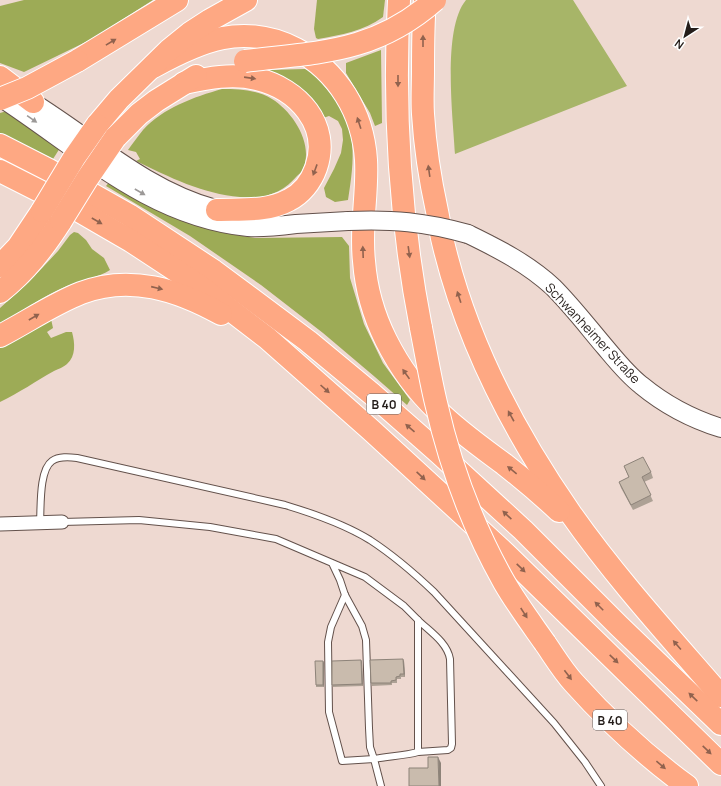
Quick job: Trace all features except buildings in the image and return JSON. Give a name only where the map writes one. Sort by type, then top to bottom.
[{"type":"highway","points":[[0,98],[27,88],[77,61],[177,0]]},
{"type":"highway","points":[[0,266],[18,247],[74,158],[97,125],[119,99],[169,50],[190,33],[216,16],[246,0]]},
{"type":"highway","name":"B 40","points":[[399,0],[397,115],[402,194],[414,290],[436,404],[444,435],[468,505],[483,542],[504,582],[523,613],[573,682],[602,713],[687,786]]},
{"type":"highway","points":[[425,0],[423,21],[423,113],[431,186],[442,237],[457,292],[478,348],[504,404],[549,480],[592,543],[629,589],[721,696]]},
{"type":"highway","points":[[0,292],[17,278],[32,262],[61,221],[115,138],[139,114],[156,101],[199,74],[215,68],[245,61],[321,53],[363,43],[408,21],[435,0]]},
{"type":"highway","points":[[153,67],[206,41],[240,36],[264,39],[290,46],[310,57],[329,73],[342,88],[354,110],[364,143],[366,160],[363,231],[364,262],[373,307],[393,353],[413,384],[437,411],[545,498],[592,543]]},
{"type":"highway","points":[[184,83],[219,76],[250,78],[265,82],[290,95],[306,108],[313,119],[319,135],[320,155],[313,176],[295,197],[272,207],[217,210]]},
{"type":"highway","points":[[0,77],[33,102]]},
{"type":"highway","name":"B 40","points":[[0,145],[49,170],[129,215],[214,271],[308,340],[372,394],[517,525],[721,724]]},
{"type":"highway","name":"B 40","points":[[0,171],[81,212],[131,241],[173,268],[231,309],[296,363],[507,554],[721,764]]},
{"type":"highway","points":[[0,336],[52,307],[82,293],[94,289],[119,285],[146,286],[172,292],[211,309],[244,328],[296,363]]},
{"type":"street","points":[[0,83],[33,102],[143,178],[178,196],[217,210],[316,222]]},
{"type":"street","points":[[0,98],[131,187],[157,201],[179,210],[224,224],[250,227],[316,222]]},
{"type":"street","name":"Schwanheimer Straße","points":[[316,222],[370,220],[408,221],[468,234],[506,253],[541,277],[563,298],[609,352],[640,385],[660,399],[688,415],[721,428]]},
{"type":"street","points":[[0,524],[62,522]]},
{"type":"lane","points":[[40,522],[43,479],[46,469],[52,461],[67,457],[286,505],[312,513],[352,530],[370,540],[413,572],[434,592],[554,723],[585,762],[601,786]]},
{"type":"lane","points":[[62,522],[139,520],[236,531],[276,539],[365,577],[404,606],[446,647],[450,659],[451,748],[448,750],[418,752],[374,759],[342,761],[330,712],[328,642],[331,626],[345,595]]},
{"type":"lane","points":[[332,563],[345,595],[359,619],[366,640],[370,747],[381,786]]},
{"type":"lane","points":[[418,620],[418,752]]},
{"type":"green space","points":[[24,0],[153,0],[92,39],[24,72],[0,63],[0,6]]},
{"type":"green space","points":[[317,0],[385,0],[383,17],[360,29],[318,39],[316,38],[314,29]]},
{"type":"green space","points":[[466,0],[573,0],[627,86],[455,154],[451,97],[451,52],[454,31],[459,13]]},
{"type":"green space","points":[[381,50],[382,123],[375,126],[370,113],[346,73],[346,63]]},
{"type":"green space","points":[[305,69],[314,74],[330,93],[342,112],[351,134],[353,156],[348,200],[335,202],[326,197],[324,188],[341,153],[343,140],[342,129],[338,121],[329,116],[323,118],[266,74],[268,70]]},
{"type":"green space","points":[[222,89],[248,91],[272,99],[287,112],[300,130],[306,149],[306,159],[303,169],[293,181],[273,194],[255,198],[240,197],[200,189],[174,179],[136,161],[140,159],[136,152],[128,150],[151,122],[169,109]]},
{"type":"green space","points":[[7,111],[60,148],[53,159],[0,133],[0,113]]},
{"type":"green space","points":[[110,181],[157,209],[186,222],[225,233],[255,238],[342,237],[349,246],[350,278],[364,324],[383,363],[410,400],[407,405],[323,333],[261,285],[190,236],[106,186]]},
{"type":"green space","points":[[74,232],[78,233],[86,240],[92,249],[104,258],[110,270],[101,275],[72,284],[50,294],[0,325],[0,308],[29,282]]},
{"type":"green space","points":[[51,319],[53,328],[47,332],[51,338],[66,332],[72,332],[74,349],[70,361],[64,366],[0,402],[0,346]]}]
